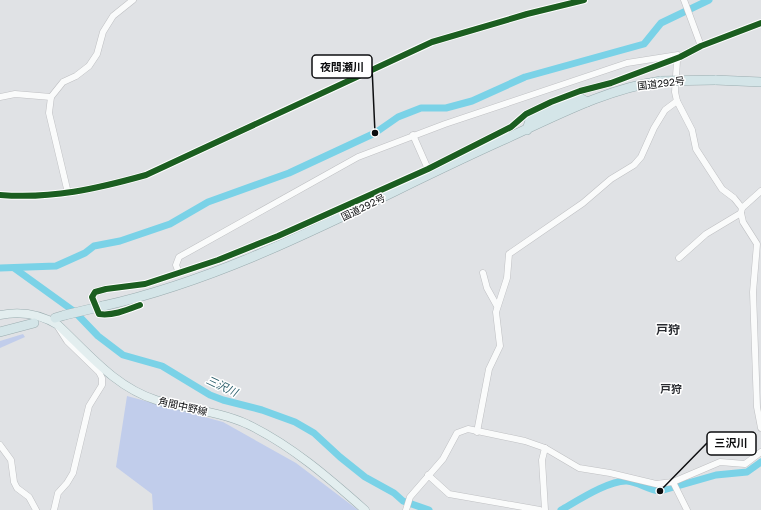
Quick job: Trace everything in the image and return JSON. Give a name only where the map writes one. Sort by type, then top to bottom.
[{"type":"highway","name":"国道292号","points":[[56,322],[65,315],[143,297],[236,264],[338,220],[452,163],[587,102],[639,84],[661,81],[761,80]]},
{"type":"highway","points":[[0,332],[34,323]]},
{"type":"main road","name":"角間中野線","points":[[0,315],[24,313],[56,322],[105,371],[132,388],[156,400],[227,416],[247,424],[285,446],[365,510]]},
{"type":"street","points":[[68,193],[48,113],[50,97],[63,82],[76,76],[89,66],[97,54],[103,32],[113,16],[133,0]]},
{"type":"street","points":[[0,195],[28,196],[68,193],[96,189],[146,175],[432,42],[527,14],[584,0]]},
{"type":"street","points":[[684,0],[701,44]]},
{"type":"street","points":[[140,305],[127,311],[106,315],[99,314],[92,297],[95,292],[106,289],[145,284],[179,273],[218,260],[278,236],[428,169],[511,127],[526,114],[551,102],[580,91],[611,83],[680,57],[701,44],[761,23]]},
{"type":"street","points":[[179,273],[176,265],[179,257],[358,157],[413,135],[627,63],[678,55],[680,57]]},
{"type":"street","points":[[680,57],[677,61],[675,73],[675,92],[677,101],[692,130],[696,149],[716,181],[742,211],[743,222],[757,244],[753,292],[757,407],[761,428]]},
{"type":"street","points":[[0,97],[15,94],[50,97]]},
{"type":"street","points":[[477,432],[489,369],[500,346],[496,318],[498,306],[507,278],[509,254],[583,202],[611,179],[634,165],[641,157],[654,128],[666,110],[677,101]]},
{"type":"street","points":[[413,135],[428,169]]},
{"type":"street","points":[[679,258],[706,234],[742,211],[761,191]]},
{"type":"street","points":[[483,273],[487,288],[498,306]]},
{"type":"street","points":[[54,510],[58,493],[73,473],[87,412],[102,385],[102,378],[98,372],[67,341],[58,330],[56,322]]},
{"type":"street","points":[[406,510],[410,497],[443,459],[457,433],[468,429],[525,441],[545,448],[579,468],[610,473],[656,484],[674,485],[714,463],[724,461],[744,464],[761,452]]},
{"type":"street","points":[[0,445],[11,460],[14,482],[18,488],[29,497],[36,510]]},
{"type":"street","points":[[545,448],[542,460],[545,510]]},
{"type":"street","points":[[428,475],[449,494],[540,510]]},
{"type":"street","points":[[674,485],[687,510]]},
{"type":"shaded area","points":[[23,334],[25,337],[0,348],[0,341]]},
{"type":"shaded area","points":[[127,396],[223,422],[296,463],[358,510],[153,510],[152,494],[116,467]]},
{"type":"waterway","points":[[0,268],[56,266],[85,253],[94,246],[120,241],[170,224],[208,202],[289,173],[375,133],[398,117],[421,108],[446,108],[472,101],[525,77],[644,44],[661,23],[709,0]]},
{"type":"waterway","name":"三沢川","points":[[14,268],[75,312],[98,336],[123,355],[162,366],[210,395],[223,400],[262,410],[295,422],[314,433],[365,477],[394,493],[403,501],[429,510]]},
{"type":"waterway","name":"三沢川","points":[[561,510],[602,487],[611,484],[627,481],[660,491],[716,475],[747,472],[761,462]]},
{"type":"cycle path","points":[[0,195],[38,196],[74,192],[109,185],[146,175],[432,42],[527,14],[584,0]]},
{"type":"cycle path","points":[[140,305],[125,311],[99,314],[92,297],[95,292],[106,289],[145,284],[218,260],[278,236],[428,169],[511,127],[526,114],[551,102],[580,91],[611,83],[680,57],[701,46],[761,23]]},
{"type":"place","name":"夜間瀬川","points":[[375,133]]},
{"type":"place","name":"三沢川","points":[[660,491]]},
{"type":"district","name":"戸狩","points":[[668,330]]},
{"type":"district","name":"戸狩","points":[[671,389]]}]
